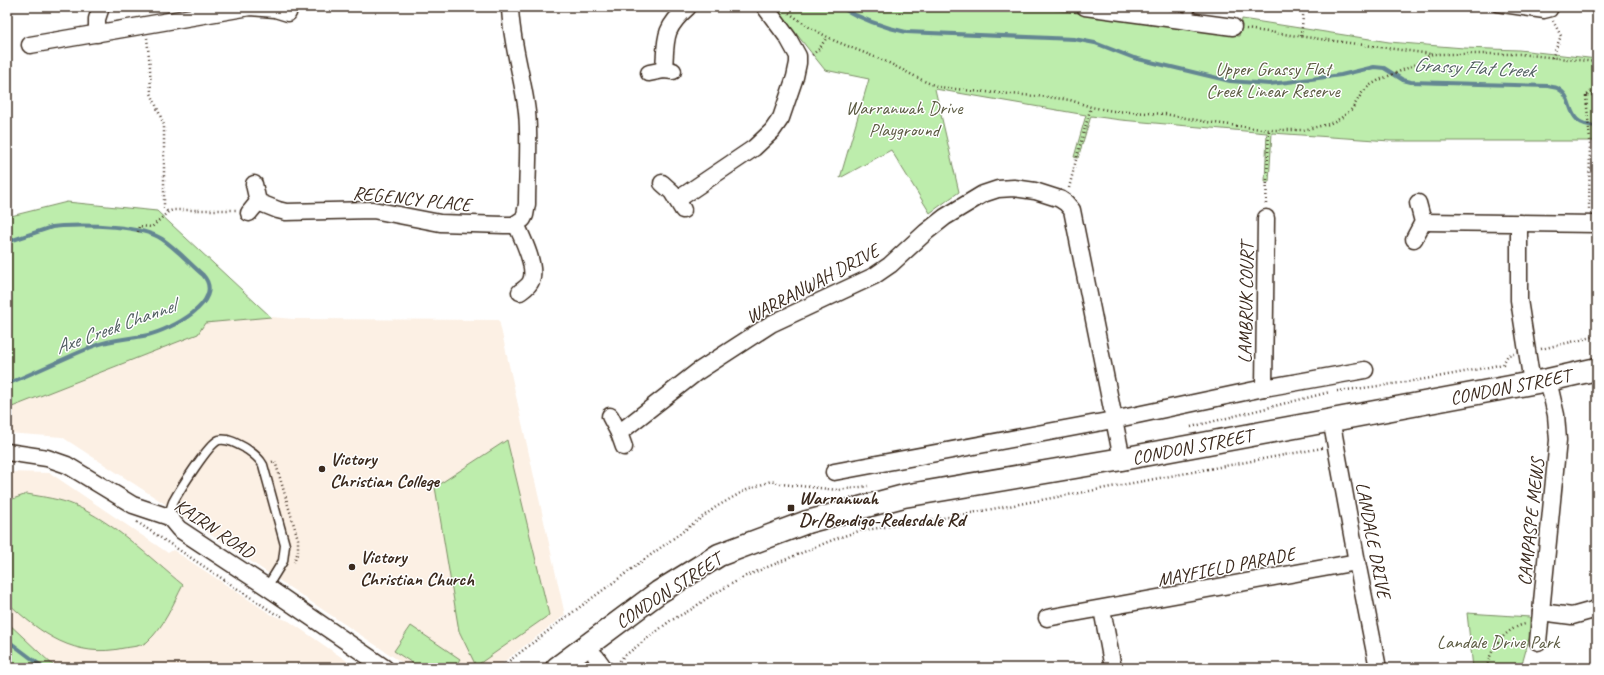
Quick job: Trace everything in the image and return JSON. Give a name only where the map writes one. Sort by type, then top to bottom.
[{"type":"main road","name":"CONDON STREET","points":[[557,668],[659,592],[718,555],[814,520],[904,496],[1122,459],[1597,369]]},
{"type":"main road","name":"CONDON STREET","points":[[598,665],[686,589],[710,573],[788,529]]},
{"type":"street","points":[[97,34],[97,18],[101,7]]},
{"type":"street","points":[[30,45],[250,7],[266,8],[288,13]]},
{"type":"street","points":[[510,7],[527,124],[526,209],[523,219],[516,224],[525,245],[532,271],[531,282],[520,292]]},
{"type":"street","points":[[662,72],[667,32],[676,17],[688,7]]},
{"type":"street","points":[[662,182],[668,187],[680,205],[754,148],[772,131],[785,108],[798,63],[798,56],[794,48],[764,7]]},
{"type":"street","points":[[1085,7],[1190,14],[1233,27]]},
{"type":"street","points":[[253,208],[254,184]]},
{"type":"street","name":"WARRANWAH DRIVE","points":[[610,416],[622,440],[697,372],[771,324],[874,276],[890,266],[926,232],[945,217],[983,194],[998,189],[1014,188],[1070,198]]},
{"type":"street","points":[[1070,198],[1113,420],[1122,459]]},
{"type":"street","points":[[1414,239],[1423,222],[1418,203]]},
{"type":"street","name":"REGENCY PLACE","points":[[253,208],[286,212],[373,210],[452,224],[516,224]]},
{"type":"street","name":"LAMBRUK COURT","points":[[1264,388],[1266,218]]},
{"type":"street","points":[[1423,222],[1593,224]]},
{"type":"street","name":"CAMPASPE MEWS","points":[[1520,223],[1519,300],[1540,381],[1556,415],[1558,440],[1540,619],[1572,616],[1597,609]]},
{"type":"street","points":[[834,472],[1113,420],[1264,388],[1365,370]]},
{"type":"street","name":"LANDALE DRIVE","points":[[1331,419],[1378,668]]},
{"type":"street","name":"KAIRN ROAD","points":[[7,452],[47,458],[67,465],[133,504],[169,517],[179,529],[392,666]]},
{"type":"street","name":"MAYFIELD PARADE","points":[[1047,618],[1357,562]]},
{"type":"street","points":[[1102,609],[1113,668]]},
{"type":"street","points":[[1538,642],[1540,619]]},
{"type":"lane","points":[[1496,7],[1548,14],[1552,12],[1555,7]]},
{"type":"lane","points":[[169,517],[171,507],[179,492],[205,454],[216,442],[225,440],[238,444],[255,455],[263,465],[285,545],[283,561],[267,587]]},
{"type":"path","points":[[1300,36],[1304,7]]},
{"type":"path","points":[[787,12],[827,37],[887,62],[939,87],[1048,97],[1070,100],[1091,107],[1113,111],[1165,114],[1207,122],[1269,130],[1303,130],[1329,124],[1341,118],[1352,109],[1362,93],[1379,80],[1410,67],[1432,54]]},
{"type":"path","points":[[1548,14],[1561,36],[1552,58]]},
{"type":"path","points":[[145,25],[150,67],[151,93],[164,125],[164,208],[168,212]]},
{"type":"path","points":[[1233,27],[1432,54],[1519,54],[1597,62]]},
{"type":"path","points":[[798,63],[819,49],[827,37]]},
{"type":"path","points":[[1593,224],[1590,140],[1586,111],[1586,96],[1597,86]]},
{"type":"path","points":[[1586,96],[1597,94]]},
{"type":"path","points":[[1070,198],[1078,152],[1091,107]]},
{"type":"path","points":[[1266,218],[1269,130]]},
{"type":"path","points":[[138,232],[140,226],[152,226],[168,212],[173,210],[237,210],[250,204],[253,208]]},
{"type":"path","points":[[598,665],[623,657],[670,621],[746,576],[835,538],[859,531],[949,518],[1336,445]]},
{"type":"path","points":[[263,465],[275,461],[298,539],[298,552],[291,566]]},
{"type":"path","points":[[130,518],[274,613],[290,618]]},
{"type":"path","points":[[1487,668],[1498,643],[1509,631],[1540,619]]},
{"type":"path","points":[[392,666],[405,668]]},
{"type":"shaded area","name":"Victory Christian College","points":[[271,317],[293,319],[499,320],[565,615],[496,668],[410,668],[62,437],[7,433],[7,409],[198,334],[205,323]]},
{"type":"shaded area","points":[[7,472],[50,473],[168,553],[173,550],[272,615],[289,621],[357,668],[56,668],[7,622]]},
{"type":"green space","name":"Upper Grassy Flat Creek Linear Reserve","points":[[775,7],[1036,7],[1239,36],[1242,19],[1389,42],[1464,48],[1519,50],[1597,59],[1597,141],[1390,141],[1272,133],[1269,182],[1265,182],[1267,133],[1091,116],[1078,158],[1074,157],[1086,115],[935,89],[959,192],[930,213],[891,150],[840,178],[869,79],[825,70]]},
{"type":"green space","points":[[67,202],[157,211],[271,317],[205,323],[198,334],[7,409],[7,217]]},
{"type":"green space","points":[[507,440],[549,615],[476,666],[459,631],[435,487]]},
{"type":"green space","points":[[27,494],[63,501],[89,512],[131,541],[183,585],[163,622],[147,642],[136,646],[106,650],[90,650],[74,647],[46,634],[7,602],[7,501]]},
{"type":"green space","name":"Landale Drive Park","points":[[1467,613],[1530,617],[1529,639],[1521,668],[1473,668]]},
{"type":"green space","points":[[7,622],[56,668],[7,668]]},
{"type":"green space","points":[[411,626],[460,659],[454,668],[420,668],[394,651]]},
{"type":"waterway","name":"Grassy Flat Creek","points":[[840,7],[872,22],[906,32],[1074,39],[1095,43],[1134,58],[1230,81],[1269,84],[1341,75],[1374,67],[1384,68],[1403,80],[1411,82],[1548,86],[1557,88],[1563,92],[1574,116],[1579,121],[1597,126]]},
{"type":"waterway","name":"Axe Creek Channel","points":[[7,242],[52,227],[85,226],[128,228],[153,234],[168,243],[203,275],[208,285],[207,295],[202,305],[181,321],[169,327],[148,335],[114,340],[100,344],[7,384]]},
{"type":"waterway","name":"Axe Creek Channel","points":[[7,640],[44,668]]},
{"type":"place","name":"Victory Christian College","points":[[322,469]]},
{"type":"place","name":"Warranwah Dr/Bendigo-Redesdale Rd","points":[[791,508]]},
{"type":"place","name":"Victory Christian Church","points":[[352,567]]},
{"type":"park label","name":"Warranwah Drive Playground","points":[[904,118]]}]
